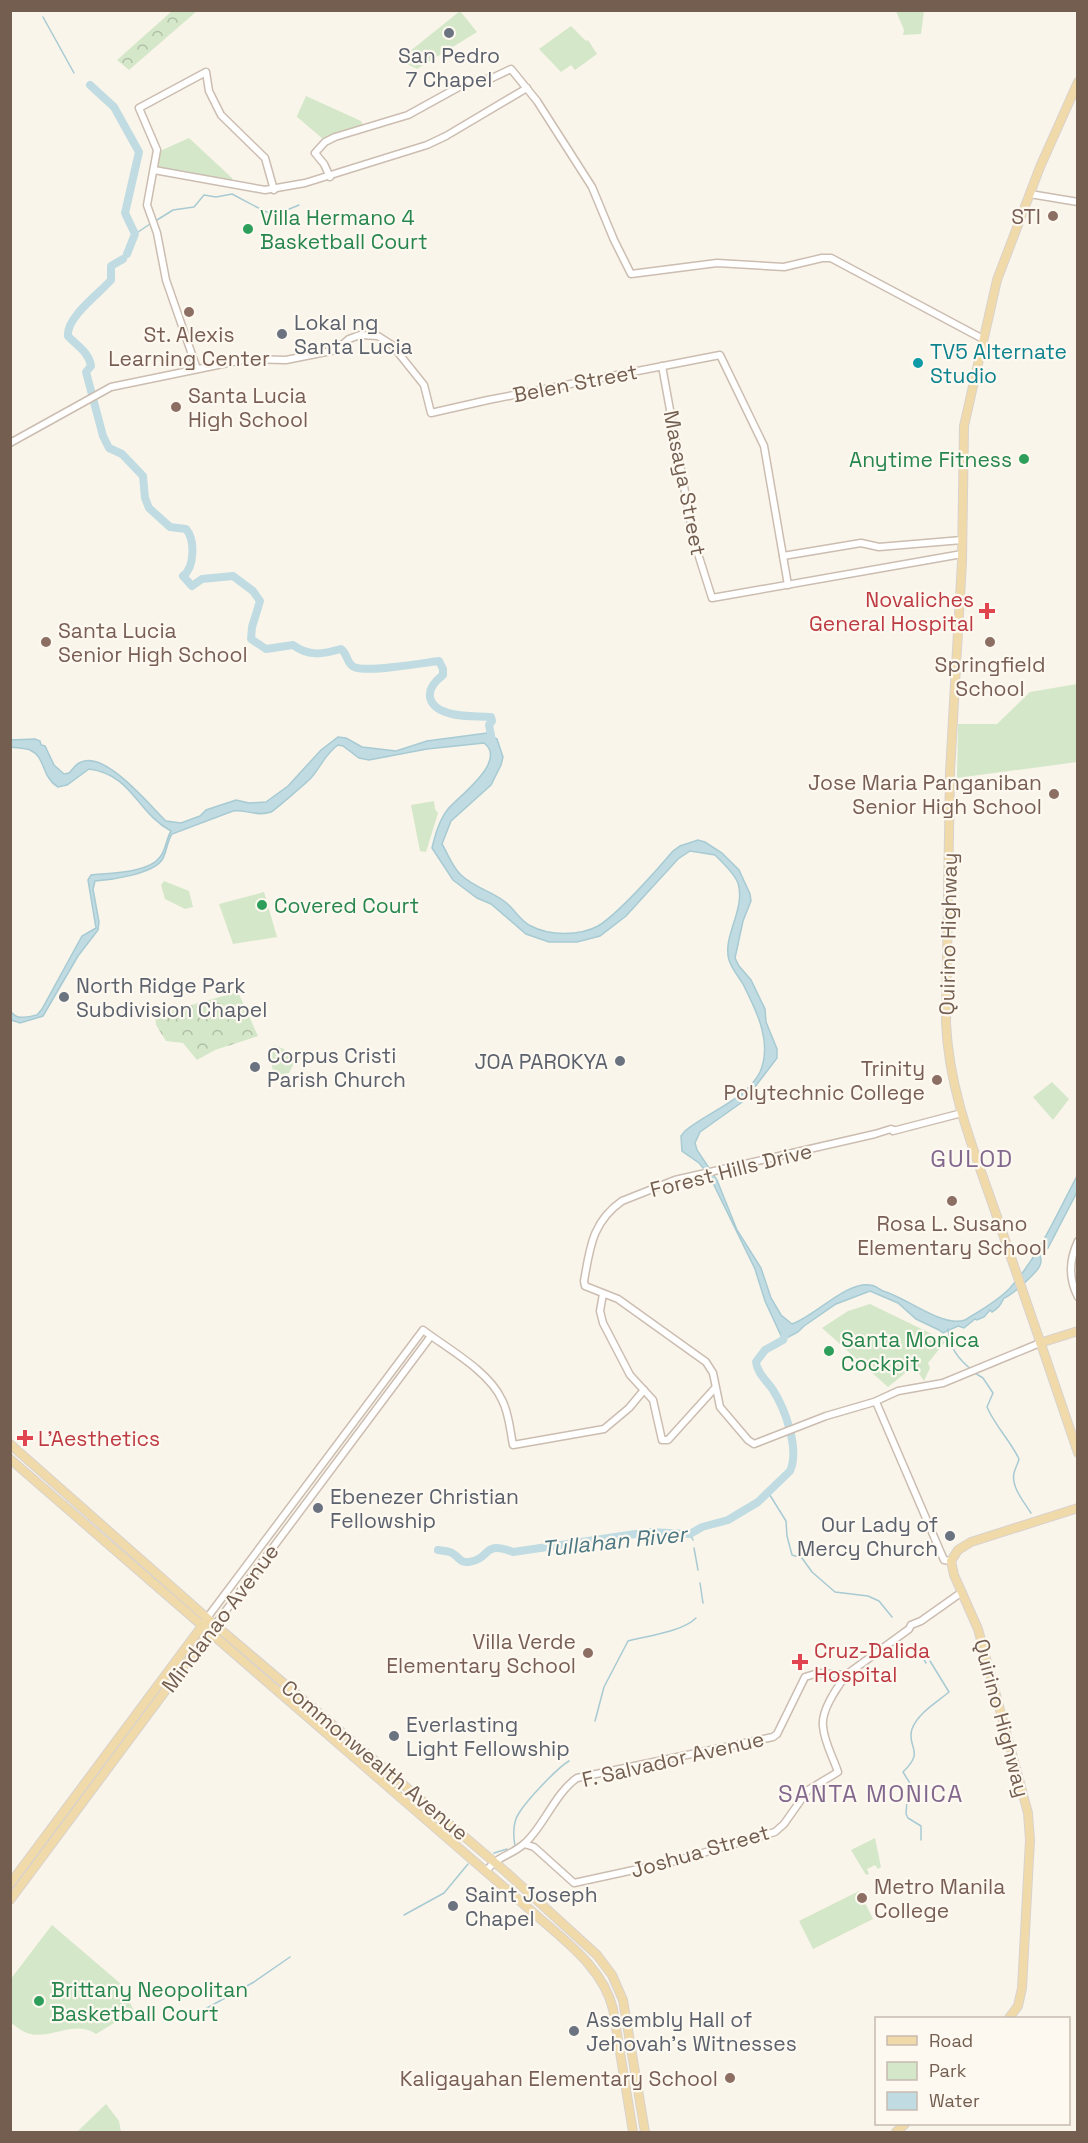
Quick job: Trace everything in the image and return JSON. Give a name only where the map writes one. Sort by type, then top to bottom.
[{"type":"main road","name":"Quirino Highway","points":[[1077,82],[997,280],[973,371],[963,445],[962,554],[950,772],[946,1023],[949,1062],[962,1113],[1077,1453]]},
{"type":"main road","points":[[1040,1343],[1077,1331]]},
{"type":"main road","name":"Commonwealth Avenue","points":[[10,1444],[205,1622]]},
{"type":"main road","name":"Commonwealth Avenue","points":[[10,1459],[385,1769],[586,1944],[612,1976],[625,2007],[645,2133]]},
{"type":"main road","points":[[947,1560],[971,1542],[1077,1508]]},
{"type":"main road","name":"Quirino Highway","points":[[947,1560],[978,1629],[1021,1783],[1029,1821],[1030,1850],[1021,1997],[1010,2017]]},
{"type":"main road","name":"Mindanao Avenue","points":[[10,1884],[205,1622]]},
{"type":"main road","name":"Commonwealth Avenue","points":[[212,1628],[598,1973],[614,2009],[633,2133]]},
{"type":"main road","name":"Mindanao Avenue","points":[[10,1900],[212,1628]]},
{"type":"main road","points":[[174,1664],[181,1671]]},
{"type":"main road","points":[[377,1777],[385,1769]]},
{"type":"main road","points":[[457,1846],[465,1837]]},
{"type":"street","points":[[330,177],[324,164],[315,153],[325,142],[408,115],[466,83],[492,78],[511,69],[537,100],[592,187],[631,274],[717,263],[784,267],[831,258],[983,339]]},
{"type":"street","points":[[10,443],[111,387],[197,369],[174,302],[157,233],[147,205],[156,147],[139,108],[206,72],[209,91],[221,115],[265,158],[274,190]]},
{"type":"street","points":[[154,170],[266,190],[316,181],[437,141],[526,88]]},
{"type":"street","points":[[1030,194],[1077,202]]},
{"type":"street","name":"Belen Street","points":[[197,369],[247,359],[295,358],[336,350],[353,336],[378,336],[386,339],[424,385],[431,413],[720,356],[764,446],[783,556]]},
{"type":"street","name":"Masaya Street","points":[[662,366],[694,545],[712,598],[788,585]]},
{"type":"street","points":[[962,540],[886,546],[861,543],[783,556],[788,585],[962,554]]},
{"type":"street","name":"Forest Hills Drive","points":[[603,1294],[586,1288],[584,1281],[593,1236],[615,1207],[627,1198],[662,1184],[962,1113]]},
{"type":"street","points":[[1077,1241],[1070,1271],[1072,1286],[1077,1297]]},
{"type":"street","points":[[715,1388],[668,1440],[664,1441],[661,1437],[653,1400],[630,1375],[603,1323],[600,1306],[603,1294],[618,1299],[703,1359],[711,1369],[720,1407],[752,1443],[758,1443],[826,1416],[876,1402],[898,1391],[943,1383],[1040,1343]]},
{"type":"street","name":"Mindanao Avenue","points":[[205,1622],[423,1330],[431,1336],[212,1628]]},
{"type":"street","points":[[431,1336],[483,1375],[495,1387],[506,1410],[513,1445],[604,1429],[619,1418],[644,1390]]},
{"type":"street","points":[[412,1345],[420,1351]]},
{"type":"street","points":[[404,1355],[412,1361]]},
{"type":"street","points":[[876,1402],[947,1560]]},
{"type":"street","points":[[846,1675],[909,1629],[911,1625],[962,1592]]},
{"type":"street","name":"F. Salvador Avenue","points":[[524,1844],[567,1786],[577,1778],[770,1739],[777,1734],[805,1677],[818,1673],[846,1675]]},
{"type":"street","name":"Joshua Street","points":[[524,1844],[543,1854],[574,1883],[675,1861],[775,1832],[784,1824],[808,1790],[838,1772],[824,1733],[823,1722],[827,1708],[846,1675]]},
{"type":"street","points":[[486,1871],[494,1862],[524,1844]]},
{"type":"green space","points":[[172,11],[197,11],[129,70],[117,60]]},
{"type":"green space","points":[[460,11],[477,32],[417,69],[399,60]]},
{"type":"green space","points":[[896,11],[924,11],[921,34],[903,35],[904,30]]},
{"type":"green space","points":[[571,26],[586,41],[588,40],[597,54],[575,70],[571,65],[561,72],[539,49]]},
{"type":"green space","points":[[306,96],[361,121],[363,125],[323,139],[296,116]]},
{"type":"green space","points":[[189,138],[232,178],[233,182],[156,168],[160,151]]},
{"type":"green space","points":[[1077,684],[1077,762],[957,778],[958,724],[997,724],[1030,692]]},
{"type":"green space","points":[[434,801],[438,813],[426,852],[420,851],[411,805]]},
{"type":"green space","points":[[164,881],[189,891],[193,907],[185,909],[165,899],[161,885]]},
{"type":"green space","points":[[264,892],[277,937],[233,944],[219,904]]},
{"type":"green space","points":[[238,992],[258,1036],[215,1050],[197,1060],[183,1043],[166,1041],[156,1025],[155,1015]]},
{"type":"green space","points":[[274,1045],[298,1055],[289,1073],[274,1076],[267,1052]]},
{"type":"green space","points":[[1052,1082],[1069,1099],[1053,1120],[1033,1097]]},
{"type":"green space","points":[[870,1304],[945,1342],[928,1363],[930,1368],[924,1381],[914,1366],[888,1387],[822,1328],[848,1311]]},
{"type":"green space","points":[[875,1838],[881,1867],[878,1869],[875,1865],[867,1869],[869,1874],[866,1875],[851,1850]]},
{"type":"green space","points":[[859,1891],[873,1919],[813,1949],[799,1921]]},
{"type":"green space","points":[[52,1925],[121,1984],[134,2011],[96,2034],[88,2030],[71,2029],[36,2035],[25,2032],[11,2023],[10,1980]]},
{"type":"green space","points":[[106,2104],[119,2121],[121,2132],[77,2132]]},
{"type":"water","points":[[487,733],[497,739],[503,757],[501,765],[491,785],[451,821],[442,844],[461,875],[504,901],[531,926],[547,932],[564,934],[582,932],[598,926],[648,880],[673,851],[698,840],[722,853],[739,870],[751,901],[743,921],[735,958],[751,980],[765,1009],[766,1022],[777,1049],[777,1058],[745,1100],[700,1132],[695,1143],[697,1150],[717,1180],[737,1230],[761,1268],[771,1298],[781,1315],[792,1324],[851,1288],[870,1285],[935,1316],[946,1320],[965,1320],[1000,1297],[1020,1276],[1047,1234],[1077,1176],[1077,1192],[1048,1248],[1040,1255],[1041,1263],[1030,1278],[1004,1298],[995,1310],[992,1312],[990,1310],[984,1317],[975,1319],[964,1328],[958,1326],[943,1333],[916,1319],[898,1303],[870,1291],[836,1304],[798,1332],[783,1340],[765,1301],[755,1269],[709,1175],[699,1163],[682,1151],[681,1136],[685,1131],[746,1090],[754,1082],[764,1061],[764,1038],[758,1015],[729,960],[729,942],[740,893],[736,879],[715,855],[690,851],[678,859],[626,916],[600,936],[577,942],[549,942],[526,934],[491,904],[477,898],[453,880],[432,848],[445,813],[486,768],[490,759],[490,750],[484,743],[427,749],[369,760],[359,758],[338,745],[311,778],[271,812],[261,814],[233,811],[172,834],[164,857],[157,865],[141,873],[95,881],[93,889],[99,922],[98,930],[78,956],[43,1016],[20,1023],[11,1020],[10,1010],[18,1017],[37,1015],[82,936],[96,928],[88,880],[91,875],[138,869],[155,862],[162,854],[171,831],[159,823],[125,786],[104,773],[89,769],[67,785],[58,787],[49,778],[35,753],[28,749],[11,747],[11,740],[35,739],[40,741],[54,765],[64,774],[69,773],[79,763],[89,761],[101,764],[126,781],[166,821],[181,823],[200,816],[206,810],[236,800],[249,803],[266,802],[288,786],[321,750],[338,737],[346,738],[362,747],[396,751],[427,741]]},
{"type":"waterway","points":[[43,17],[74,73]]},
{"type":"waterway","points":[[90,85],[114,107],[139,152],[125,213],[135,234],[127,254]]},
{"type":"waterway","points":[[157,220],[173,210],[194,207],[204,195],[216,197],[232,194],[275,215],[299,205]]},
{"type":"waterway","points":[[135,234],[150,224]]},
{"type":"waterway","points":[[123,259],[111,266],[111,280],[78,313],[72,321],[68,336],[90,361],[91,366],[86,372],[103,436],[109,448],[122,454],[143,476],[145,498],[149,508],[170,527],[186,529],[189,534],[192,560],[183,576],[192,586],[202,579],[233,576],[253,591],[260,601],[251,639],[266,649],[293,645],[310,653],[341,649],[351,665],[360,669],[439,661],[443,675],[432,687],[430,698],[433,703],[437,708],[452,714],[491,717],[492,721],[489,725],[492,741]]},
{"type":"waterway","points":[[948,1329],[955,1352],[972,1370]]},
{"type":"waterway","name":"Tullahan River","points":[[438,1550],[451,1552],[462,1561],[469,1562],[496,1548],[513,1552],[649,1532],[690,1534],[702,1527],[728,1520],[758,1502],[790,1471],[793,1462],[792,1441],[786,1418],[778,1398],[760,1373],[756,1362],[765,1350],[783,1340],[787,1330]]},
{"type":"waterway","points":[[975,1373],[983,1378],[993,1393],[987,1407],[1019,1459],[1014,1473],[1014,1484],[1031,1513]]},
{"type":"waterway","points":[[768,1492],[786,1521],[792,1555],[802,1558],[812,1572],[835,1592],[868,1596],[879,1601],[892,1617]]},
{"type":"waterway","name":"Tullahan River","points":[[690,1534],[693,1540]]},
{"type":"waterway","points":[[694,1548],[698,1570]]},
{"type":"waterway","points":[[700,1583],[703,1603]]},
{"type":"waterway","points":[[595,1721],[604,1687],[628,1641],[682,1627],[696,1618]]},
{"type":"waterway","points":[[914,1643],[926,1663]]},
{"type":"waterway","points":[[921,1840],[921,1826],[908,1818],[906,1814],[908,1787],[911,1785],[903,1772],[913,1759],[914,1749],[911,1735],[915,1723],[949,1692],[930,1661]]},
{"type":"waterway","points":[[513,1847],[515,1846],[515,1824],[519,1813],[542,1785],[569,1761]]},
{"type":"waterway","points":[[494,1853],[507,1849]]},
{"type":"waterway","points":[[404,1915],[444,1893],[468,1864]]},
{"type":"waterway","points":[[207,2008],[254,1982],[290,1957]]},
{"type":"place","name":"San Pedro 7 Chapel","points":[[449,33]]},
{"type":"place","name":"STI","points":[[1053,216]]},
{"type":"place","name":"Villa Hermano 4 Basketball Court","points":[[248,229]]},
{"type":"place","name":"St. Alexis Learning Center","points":[[189,312]]},
{"type":"place","name":"Lokal ng Santa Lucia","points":[[282,334]]},
{"type":"place","name":"TV5 Alternate Studio","points":[[918,363]]},
{"type":"place","name":"Santa Lucia High School","points":[[176,407]]},
{"type":"place","name":"Anytime Fitness","points":[[1024,459]]},
{"type":"place","name":"Novaliches General Hospital","points":[[987,611]]},
{"type":"place","name":"Santa Lucia Senior High School","points":[[46,642]]},
{"type":"place","name":"Springfield School","points":[[990,642]]},
{"type":"place","name":"Jose Maria Panganiban Senior High School","points":[[1054,794]]},
{"type":"place","name":"Covered Court","points":[[262,905]]},
{"type":"place","name":"North Ridge Park Subdivision Chapel","points":[[64,997]]},
{"type":"place","name":"JOA PAROKYA","points":[[620,1061]]},
{"type":"place","name":"Corpus Cristi Parish Church","points":[[255,1067]]},
{"type":"place","name":"Trinity Polytechnic College","points":[[937,1080]]},
{"type":"place","name":"Rosa L. Susano Elementary School","points":[[952,1201]]},
{"type":"place","name":"Santa Monica Cockpit","points":[[829,1351]]},
{"type":"place","name":"L'Aesthetics","points":[[25,1438]]},
{"type":"place","name":"Ebenezer Christian Fellowship","points":[[318,1508]]},
{"type":"place","name":"Our Lady of Mercy Church","points":[[950,1536]]},
{"type":"place","name":"Villa Verde Elementary School","points":[[588,1653]]},
{"type":"place","name":"Cruz-Dalida Hospital","points":[[800,1662]]},
{"type":"place","name":"Everlasting Light Fellowship","points":[[394,1736]]},
{"type":"place","name":"Metro Manila College","points":[[862,1898]]},
{"type":"place","name":"Saint Joseph Chapel","points":[[453,1906]]},
{"type":"place","name":"Brittany Neopolitan Basketball Court","points":[[39,2001]]},
{"type":"place","name":"Assembly Hall of Jehovah's Witnesses","points":[[574,2031]]},
{"type":"place","name":"Kaligayahan Elementary School","points":[[730,2078]]},
{"type":"district","name":"GULOD","points":[[972,1158]]},
{"type":"district","name":"SANTA MONICA","points":[[871,1793]]}]
